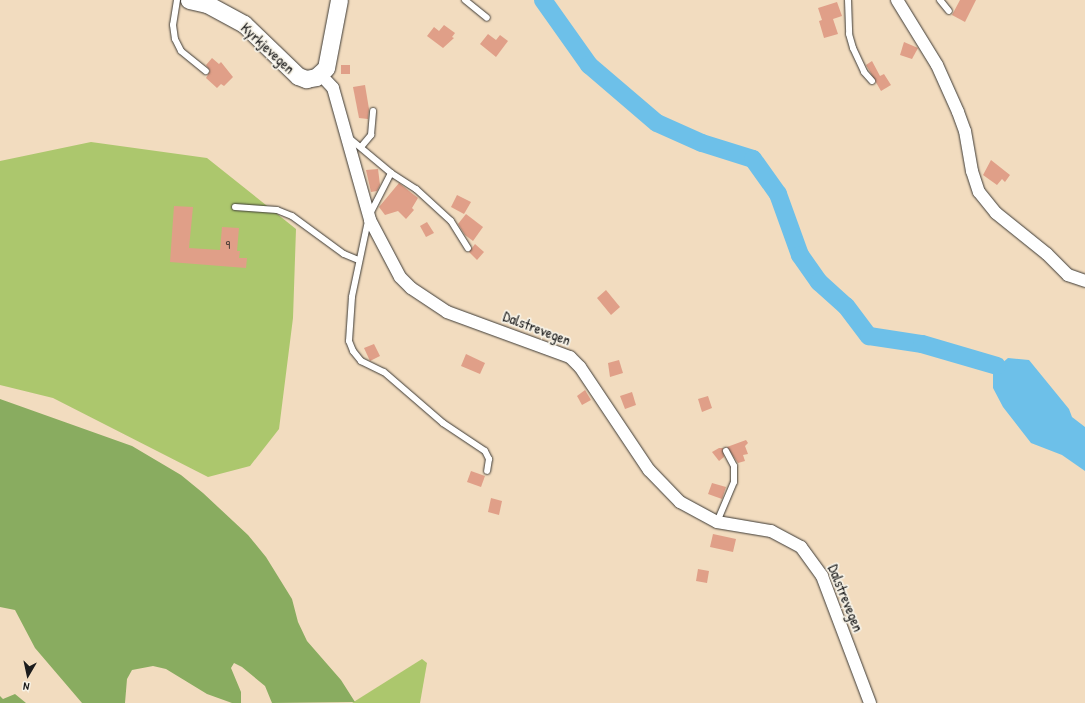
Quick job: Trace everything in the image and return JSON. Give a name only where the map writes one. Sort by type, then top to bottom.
[{"type":"main road","name":"Kyrkjevegen","points":[[189,0],[207,4],[244,24],[298,76],[306,79],[320,74]]},
{"type":"main road","points":[[320,74],[326,68],[331,49],[339,0]]},
{"type":"street","points":[[897,0],[937,65],[958,112],[965,131],[972,171],[979,192],[996,213],[1047,254],[1068,275],[1085,281]]},
{"type":"street","name":"Dalstrevegen","points":[[320,74],[333,88],[369,216],[400,277],[429,302],[447,312],[570,357],[661,484],[680,502],[717,522],[771,531],[802,547],[822,576],[870,703]]},
{"type":"lane","points":[[177,0],[173,25],[175,39],[181,51],[206,71]]},
{"type":"lane","points":[[465,0],[487,18]]},
{"type":"lane","points":[[848,0],[849,34],[853,48],[864,72],[872,81]]},
{"type":"lane","points":[[940,0],[949,11]]},
{"type":"lane","points":[[361,147],[371,135],[373,111]]},
{"type":"lane","points":[[346,134],[391,172],[416,189],[452,221],[468,248]]},
{"type":"lane","name":"Dalstrevegen","points":[[391,172],[369,216],[358,260],[348,324],[349,341],[353,352],[362,361],[384,372],[443,423],[485,451],[489,459],[487,471]]},
{"type":"lane","points":[[235,207],[277,210],[292,216],[344,254],[358,260]]},
{"type":"lane","points":[[717,522],[734,482],[734,466],[726,451]]},
{"type":"green space","points":[[91,142],[207,158],[296,229],[293,318],[279,429],[250,466],[208,477],[53,398],[0,385],[0,161]]},
{"type":"green space","points":[[0,399],[132,446],[181,475],[203,493],[248,535],[266,557],[292,599],[298,622],[307,641],[341,680],[355,702],[272,703],[265,686],[242,667],[234,663],[231,668],[241,692],[241,703],[232,703],[207,694],[166,669],[153,666],[132,670],[127,679],[125,703],[82,703],[35,648],[15,610],[0,607]]},
{"type":"green space","points":[[422,659],[427,663],[420,703],[352,703]]},
{"type":"green space","points":[[15,694],[26,703],[0,703],[0,696],[3,699]]},
{"type":"water","points":[[1008,358],[1029,360],[1069,409],[1072,417],[1085,427],[1085,471],[1062,455],[1031,443],[1003,407],[993,388],[993,371]]},
{"type":"building","points":[[960,0],[976,0],[965,22],[952,15]]},
{"type":"building","points":[[837,2],[842,16],[833,19],[838,34],[824,38],[819,21],[822,20],[818,8]]},
{"type":"building","points":[[444,25],[455,33],[452,37],[454,38],[443,48],[427,36],[434,27],[439,31]]},
{"type":"building","points":[[488,34],[496,40],[500,35],[508,41],[496,57],[480,44]]},
{"type":"building","points":[[904,42],[918,48],[912,59],[900,55]]},
{"type":"building","points":[[212,58],[219,64],[221,62],[233,77],[224,86],[221,84],[217,88],[206,78],[210,71],[206,65]]},
{"type":"building","points":[[872,61],[880,76],[884,74],[891,85],[881,91],[866,65]]},
{"type":"building","points":[[341,65],[350,65],[350,74],[341,74]]},
{"type":"building","points":[[365,85],[369,109],[368,119],[359,118],[353,87]]},
{"type":"building","points":[[991,160],[1010,175],[1005,182],[1002,179],[997,185],[983,175]]},
{"type":"building","points":[[378,169],[380,185],[377,191],[371,192],[366,170]]},
{"type":"building","points":[[399,183],[418,198],[412,208],[414,210],[406,219],[398,211],[385,215],[379,207]]},
{"type":"building","points":[[457,195],[471,202],[464,214],[451,207]]},
{"type":"building","points":[[174,206],[193,207],[189,248],[220,250],[222,227],[239,228],[237,251],[240,251],[239,258],[247,258],[246,268],[170,262]]},
{"type":"building","points":[[466,214],[483,227],[473,241],[465,235],[458,224]]},
{"type":"building","points":[[427,222],[434,233],[426,237],[420,226]]},
{"type":"building","points":[[475,244],[484,252],[477,260],[469,252]]},
{"type":"building","points":[[606,290],[620,307],[611,315],[597,298]]},
{"type":"building","points":[[374,344],[380,356],[370,361],[364,348]]},
{"type":"building","points":[[466,354],[485,363],[480,374],[461,366]]},
{"type":"building","points":[[619,360],[623,373],[610,377],[608,363]]},
{"type":"building","points":[[585,390],[591,400],[582,405],[577,396]]},
{"type":"building","points":[[632,392],[636,405],[625,409],[620,396]]},
{"type":"building","points":[[708,396],[712,408],[702,412],[698,399]]},
{"type":"building","points":[[746,440],[748,443],[745,446],[748,454],[743,455],[745,461],[738,463],[727,447]]},
{"type":"building","points":[[719,448],[723,448],[724,457],[719,461],[712,452]]},
{"type":"building","points":[[471,471],[485,476],[481,487],[467,482]]},
{"type":"building","points":[[712,483],[726,487],[722,499],[708,494]]},
{"type":"building","points":[[491,498],[502,501],[499,515],[488,512]]},
{"type":"building","points":[[713,534],[736,539],[733,552],[710,547]]},
{"type":"building","points":[[698,569],[709,571],[707,583],[696,581]]},
{"type":"waterway","points":[[543,0],[589,65],[657,123],[702,143],[753,159],[778,194],[800,255],[819,282],[846,306],[869,336],[922,344],[997,366]]}]
